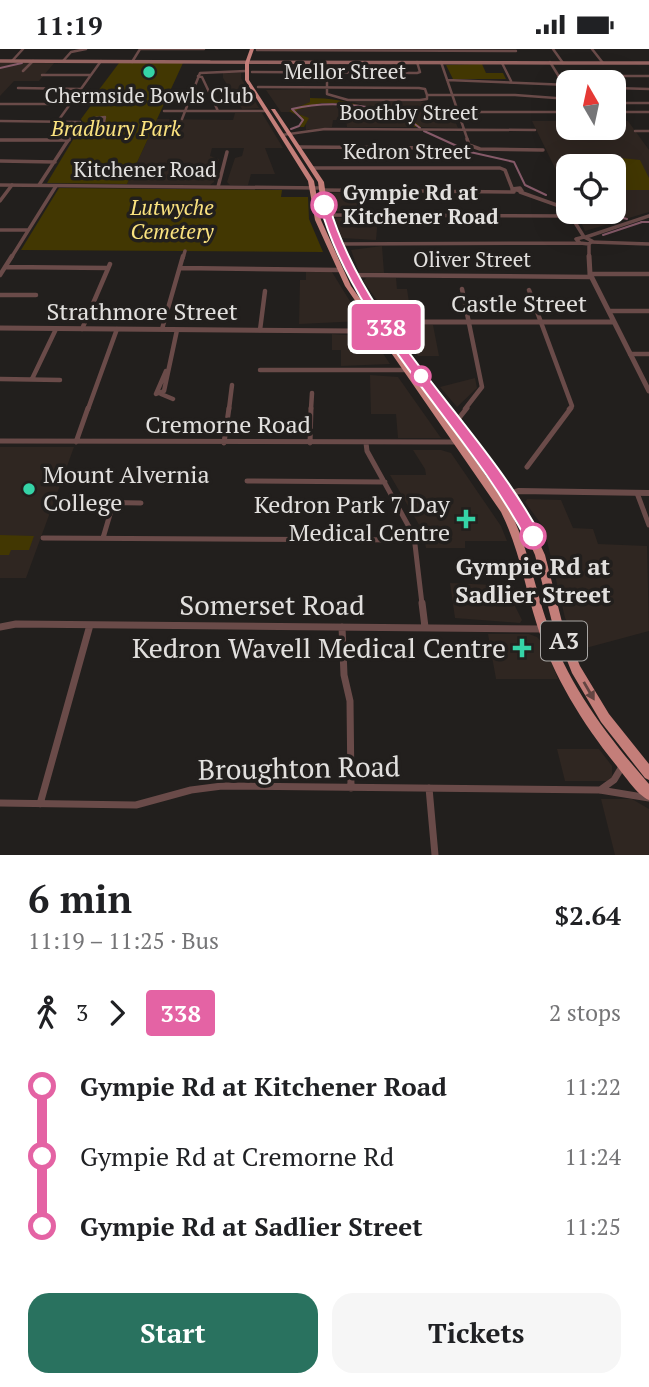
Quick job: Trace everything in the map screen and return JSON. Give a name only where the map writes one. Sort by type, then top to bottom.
[{"type":"highway","points":[[250,73],[250,62],[256,49]]},
{"type":"highway","name":"A3","points":[[250,73],[314,188],[319,223],[338,266],[378,324],[509,493],[524,518],[540,555],[557,622],[576,669],[610,725],[649,774]]},
{"type":"highway","name":"A3","points":[[250,73],[248,82],[280,126]]},
{"type":"highway","name":"A3","points":[[286,135],[312,168],[322,189],[326,215],[338,244],[378,324],[405,370],[497,497],[521,544],[544,629],[576,696],[623,764],[649,796]]},
{"type":"main road","points":[[0,61],[649,63]]},
{"type":"street","points":[[12,61],[23,49]]},
{"type":"street","points":[[63,61],[70,50],[86,49]]},
{"type":"street","points":[[132,62],[140,49],[204,50]]},
{"type":"street","points":[[256,49],[515,50]]},
{"type":"street","points":[[553,49],[563,63]]},
{"type":"street","points":[[592,49],[603,63]]},
{"type":"street","points":[[425,50],[428,62]]},
{"type":"street","points":[[23,71],[33,61]]},
{"type":"street","points":[[58,121],[101,61]]},
{"type":"street","points":[[182,119],[198,76],[202,72],[417,73],[420,72],[417,62]]},
{"type":"street","points":[[442,62],[468,144],[474,148],[543,150]]},
{"type":"street","points":[[502,62],[510,81]]},
{"type":"street","points":[[550,63],[556,73]]},
{"type":"street","points":[[42,75],[91,75]]},
{"type":"street","points":[[198,76],[202,77],[218,111]]},
{"type":"street","points":[[626,76],[649,76]]},
{"type":"street","points":[[447,80],[556,84]]},
{"type":"street","points":[[327,81],[328,95],[348,100],[420,100],[427,99],[427,95],[556,98]]},
{"type":"street","name":"Mellor Street","points":[[258,87],[419,88],[425,89],[427,95]]},
{"type":"street","points":[[18,88],[81,89]]},
{"type":"street","points":[[193,88],[207,88]]},
{"type":"street","points":[[626,88],[649,89]]},
{"type":"street","points":[[626,103],[649,103]]},
{"type":"street","points":[[0,104],[70,104]]},
{"type":"street","points":[[164,111],[267,111]]},
{"type":"street","points":[[458,112],[556,112]]},
{"type":"street","points":[[626,112],[649,112]]},
{"type":"street","points":[[0,121],[80,122],[79,128],[39,185]]},
{"type":"street","points":[[0,127],[6,121]]},
{"type":"street","name":"Boothby Street","points":[[286,135],[325,129],[536,130]]},
{"type":"street","points":[[635,131],[649,131]]},
{"type":"street","points":[[0,140],[69,140]]},
{"type":"street","points":[[298,147],[447,148]]},
{"type":"street","points":[[218,187],[227,152]]},
{"type":"street","points":[[0,161],[55,162]]},
{"type":"street","name":"Kedron Street","points":[[312,168],[503,169],[516,190]]},
{"type":"street","name":"Kitchener Road","points":[[0,185],[322,189]]},
{"type":"street","points":[[0,201],[12,185]]},
{"type":"street","points":[[0,275],[56,186]]},
{"type":"street","points":[[322,189],[516,190],[556,207]]},
{"type":"street","points":[[326,215],[556,213]]},
{"type":"street","points":[[585,240],[647,216]]},
{"type":"street","points":[[575,224],[585,240],[591,275],[649,391]]},
{"type":"street","points":[[0,230],[28,230]]},
{"type":"street","points":[[338,244],[552,244],[585,240],[649,244]]},
{"type":"street","points":[[162,329],[185,251]]},
{"type":"street","points":[[0,261],[9,261]]},
{"type":"street","points":[[5,267],[109,266],[82,329]]},
{"type":"street","points":[[181,268],[321,269],[338,266]]},
{"type":"street","points":[[321,269],[338,266]]},
{"type":"street","name":"Oliver Street","points":[[352,275],[649,274]]},
{"type":"street","points":[[455,423],[482,387],[462,289]]},
{"type":"street","points":[[527,467],[569,414],[572,406],[530,290]]},
{"type":"street","points":[[260,330],[265,291]]},
{"type":"street","points":[[0,295],[36,295]]},
{"type":"street","points":[[609,311],[649,311]]},
{"type":"street","name":"Castle Street","points":[[378,324],[424,321],[614,322]]},
{"type":"street","name":"Strathmore Street","points":[[0,328],[354,331],[378,324]]},
{"type":"street","points":[[32,380],[56,329]]},
{"type":"street","points":[[76,442],[117,329]]},
{"type":"street","points":[[173,399],[162,394],[177,330]]},
{"type":"street","points":[[630,354],[649,354]]},
{"type":"street","points":[[260,370],[405,370]]},
{"type":"street","points":[[0,379],[60,380]]},
{"type":"street","points":[[223,443],[232,385]]},
{"type":"street","points":[[310,443],[312,393]]},
{"type":"street","name":"Cremorne Road","points":[[0,441],[456,442]]},
{"type":"street","points":[[366,443],[367,451],[415,540],[425,627]]},
{"type":"street","points":[[247,481],[385,482]]},
{"type":"street","points":[[497,497],[509,493],[649,493]]},
{"type":"street","points":[[637,493],[649,524]]},
{"type":"street","points":[[83,502],[141,503]]},
{"type":"street","points":[[103,538],[113,504]]},
{"type":"street","points":[[43,538],[415,540]]},
{"type":"street","name":"Somerset Road","points":[[0,627],[9,624],[544,629]]},
{"type":"street","points":[[40,804],[89,625]]},
{"type":"street","points":[[342,627],[344,675],[350,701],[351,787]]},
{"type":"street","points":[[600,790],[614,781],[623,764]]},
{"type":"street","name":"Broughton Road","points":[[0,803],[136,804],[191,790],[222,786],[600,790],[613,794],[649,796]]},
{"type":"street","points":[[429,788],[435,855]]},
{"type":"shaded area","points":[[0,62],[55,62],[39,81],[14,81],[0,96]]},
{"type":"shaded area","points":[[223,73],[241,73],[241,78],[259,108],[242,109],[223,78]]},
{"type":"shaded area","points":[[310,89],[310,102],[289,112],[281,112],[266,90]]},
{"type":"shaded area","points":[[354,102],[432,102],[436,120],[455,121],[458,128],[421,127],[392,110],[371,108]]},
{"type":"shaded area","points":[[321,103],[348,103],[375,112],[392,113],[415,127],[347,127],[346,120],[333,120],[332,127],[306,130],[305,117],[296,113],[297,110]]},
{"type":"shaded area","points":[[235,113],[262,113],[283,148],[265,148],[275,174],[251,174],[248,185],[230,185],[227,182],[235,158],[242,156],[244,148],[212,148],[210,156],[219,159],[214,182],[210,185],[127,184],[157,119],[233,120]]},
{"type":"shaded area","points":[[532,121],[556,121],[556,140],[626,140],[628,121],[649,150],[649,212],[626,219],[626,154],[556,154],[556,170]]},
{"type":"shaded area","points":[[355,192],[355,202],[361,202],[362,212],[333,211],[330,193]]},
{"type":"shaded area","points":[[378,218],[376,240],[342,238],[334,219]]},
{"type":"shaded area","points":[[582,224],[609,224],[585,231]]},
{"type":"shaded area","points":[[382,246],[384,273],[359,272],[351,250]]},
{"type":"shaded area","points":[[306,272],[332,272],[362,321],[299,324],[300,280],[306,280]]},
{"type":"shaded area","points":[[366,278],[396,278],[397,289],[407,289],[411,316],[388,315],[363,281]]},
{"type":"shaded area","points":[[433,325],[439,356],[418,356],[396,327]]},
{"type":"shaded area","points":[[332,334],[372,337],[390,364],[341,366],[341,350],[332,350]]},
{"type":"shaded area","points":[[370,375],[398,377],[441,438],[398,438],[396,414],[371,414]]},
{"type":"shaded area","points":[[475,378],[477,388],[457,407],[440,387]]},
{"type":"shaded area","name":"Mount Alvernia College","points":[[0,447],[74,447],[26,578],[0,578]]},
{"type":"shaded area","points":[[413,450],[441,450],[451,453],[501,526],[507,541],[465,541],[465,548],[426,548],[422,530],[390,475],[426,475]]},
{"type":"shaded area","points":[[527,499],[561,500],[573,528],[593,529],[598,544],[647,546],[649,631],[582,649],[565,618],[544,528],[525,502]]},
{"type":"shaded area","points":[[450,583],[514,586],[512,600],[522,620],[520,623],[455,618]]},
{"type":"shaded area","points":[[488,634],[529,634],[537,637],[544,645],[558,679],[496,679]]},
{"type":"shaded area","points":[[557,749],[599,749],[612,766],[612,777],[607,781],[565,781]]},
{"type":"shaded area","points":[[601,799],[632,799],[649,809],[649,855],[615,855]]},
{"type":"green space","name":"Bradbury Park","points":[[119,63],[183,63],[127,184],[47,183],[83,123],[81,119],[92,104],[89,103]]},
{"type":"green space","points":[[482,64],[486,73],[503,73],[506,79],[453,79],[446,65]]},
{"type":"green space","points":[[310,98],[338,100],[401,114],[421,127],[415,127],[392,113],[375,112],[348,103],[321,103],[297,110],[296,113],[309,118],[304,127],[300,127],[302,118],[289,111],[310,102]]},
{"type":"green space","points":[[626,159],[640,160],[649,178],[649,190],[626,190]]},
{"type":"green space","name":"Lutwyche Cemetery","points":[[59,188],[282,190],[281,197],[308,197],[309,219],[323,252],[21,250]]},
{"type":"green space","points":[[0,535],[34,536],[29,550],[11,550],[9,555],[0,555]]},
{"type":"waterway","points":[[0,68],[22,63]]},
{"type":"waterway","points":[[291,129],[299,126],[303,120],[292,109],[340,104],[392,113],[420,128]]},
{"type":"waterway","points":[[424,131],[470,152],[514,162],[525,185],[546,195]]},
{"type":"waterway","points":[[603,235],[642,222]]},
{"type":"waterway","points":[[642,222],[649,222]]},
{"type":"bus line","name":"338","points":[[324,205],[326,218],[360,290],[503,485],[533,536]]},
{"type":"place","name":"Chermside Bowls Club","points":[[149,72]]},
{"type":"place","name":"Gympie Rd at Kitchener Road","points":[[324,205]]},
{"type":"place","name":"Mount Alvernia College","points":[[29,489]]},
{"type":"place","name":"Kedron Park 7 Day Medical Centre","points":[[466,519]]},
{"type":"place","name":"Gympie Rd at Sadlier Street","points":[[533,536]]},
{"type":"place","name":"Kedron Wavell Medical Centre","points":[[522,648]]}]
